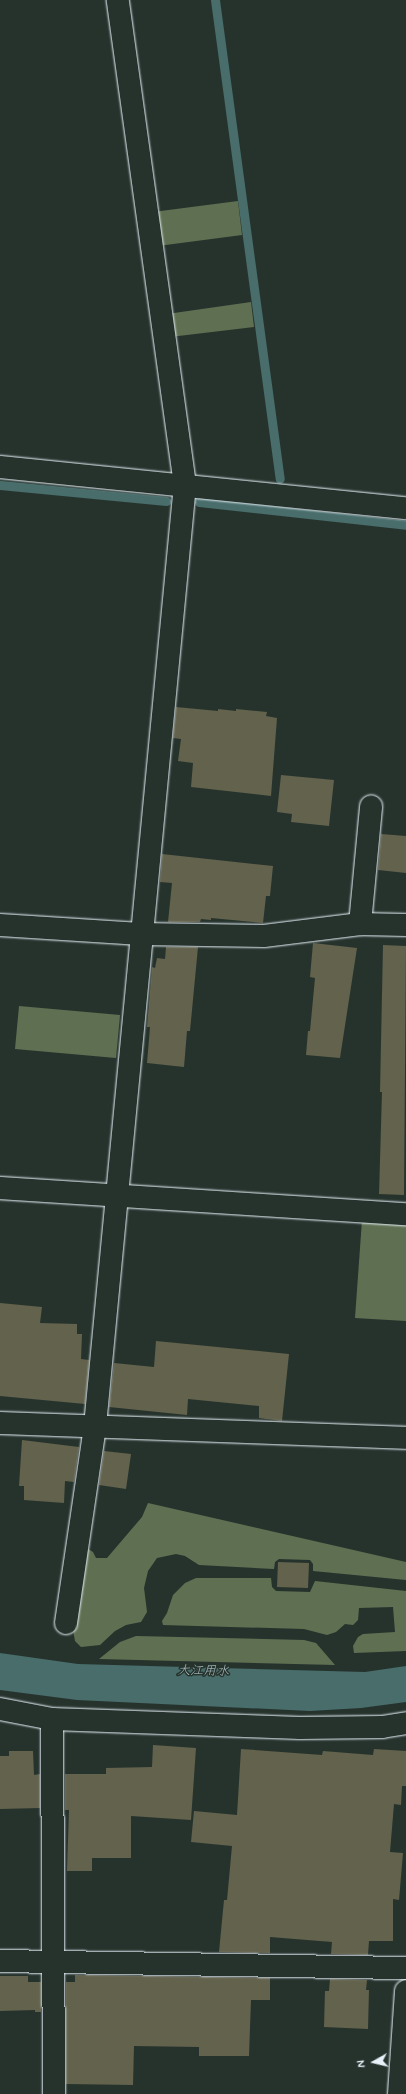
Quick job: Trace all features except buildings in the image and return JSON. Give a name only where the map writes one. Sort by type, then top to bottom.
[{"type":"street","points":[[66,1623],[95,1426],[185,485],[118,0]]},
{"type":"street","points":[[0,467],[406,508]]},
{"type":"street","points":[[360,924],[371,806]]},
{"type":"street","points":[[0,925],[141,934],[264,936],[360,924],[406,925]]},
{"type":"street","points":[[0,1188],[406,1214]]},
{"type":"street","points":[[0,1423],[406,1438]]},
{"type":"street","points":[[0,1709],[52,1719],[300,1728],[382,1727],[406,1723]]},
{"type":"street","points":[[52,1719],[54,2094]]},
{"type":"street","points":[[0,1961],[406,1968]]},
{"type":"street","points":[[399,2094],[406,1991]]},
{"type":"green space","points":[[238,201],[242,235],[158,246],[153,212]]},
{"type":"green space","points":[[251,302],[254,327],[170,337],[167,314]]},
{"type":"green space","points":[[19,1006],[120,1015],[116,1058],[15,1049]]},
{"type":"green space","points":[[362,1220],[406,1223],[406,1321],[355,1318]]},
{"type":"green space","points":[[148,1503],[406,1562],[406,1580],[313,1571],[313,1564],[310,1560],[279,1559],[275,1562],[274,1569],[199,1565],[185,1556],[176,1554],[157,1558],[148,1571],[144,1588],[147,1612],[141,1622],[126,1625],[115,1631],[100,1645],[81,1647],[75,1641],[73,1630],[85,1547],[93,1552],[96,1558],[107,1558],[142,1517]]},
{"type":"green space","points":[[196,1578],[271,1578],[272,1587],[276,1591],[310,1592],[315,1581],[406,1591],[406,1651],[354,1653],[353,1646],[358,1637],[363,1634],[395,1632],[393,1607],[359,1608],[358,1620],[353,1625],[345,1624],[336,1632],[327,1635],[304,1629],[163,1625],[162,1621],[167,1613],[173,1595],[185,1583]]},
{"type":"green space","points":[[136,1636],[304,1640],[316,1643],[335,1665],[99,1659],[120,1642]]},
{"type":"water","name":"大江用水","points":[[0,1653],[78,1664],[365,1672],[406,1666],[406,1702],[361,1708],[310,1711],[77,1700],[0,1690]]},
{"type":"waterway","points":[[215,0],[280,479]]},
{"type":"waterway","points":[[0,485],[166,501]]},
{"type":"waterway","points":[[199,502],[406,525]]}]
